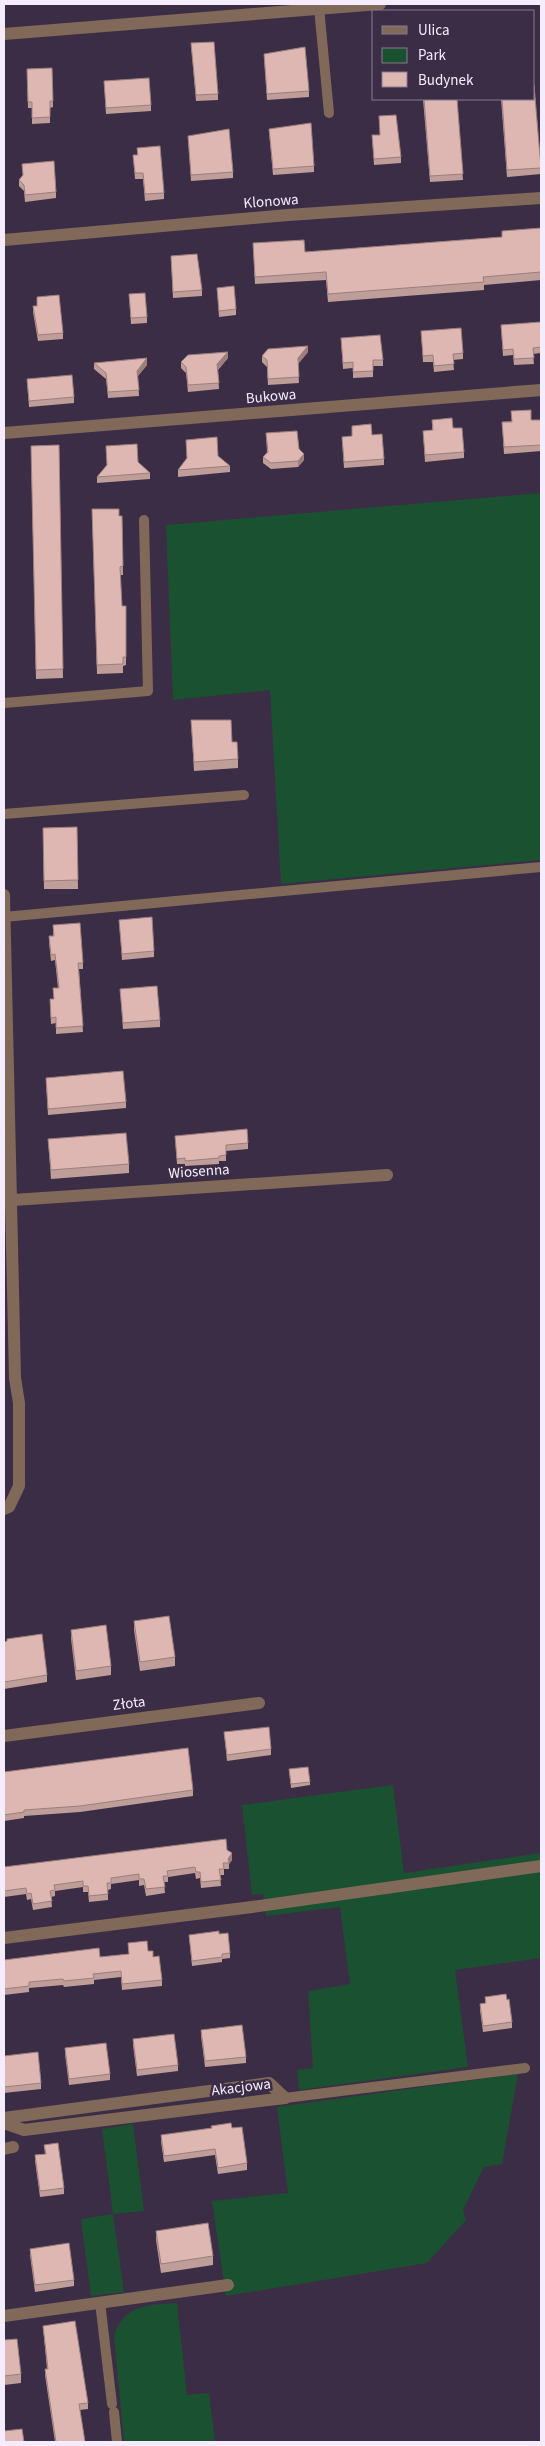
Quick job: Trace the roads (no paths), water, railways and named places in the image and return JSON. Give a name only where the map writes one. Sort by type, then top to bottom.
[{"type":"street","points":[[4,34],[380,4]]},
{"type":"street","name":"Klonowa","points":[[4,240],[288,215],[541,198]]},
{"type":"street","name":"Bukowa","points":[[4,434],[541,390]]},
{"type":"street","points":[[4,895],[6,1077],[13,1200],[9,1277],[10,1379],[19,1403],[19,1486],[7,1508]]},
{"type":"street","name":"Wiosenna","points":[[13,1200],[387,1174]]},
{"type":"street","name":"Złota","points":[[4,1736],[259,1703]]},
{"type":"street","points":[[4,1938],[252,1907],[541,1866]]},
{"type":"street","name":"Akacjowa","points":[[4,2118],[268,2084],[285,2098]]},
{"type":"street","name":"Akacjowa","points":[[4,2123],[24,2130],[285,2098]]},
{"type":"street","points":[[4,2316],[228,2285]]},
{"type":"lane","points":[[319,8],[329,113]]},
{"type":"lane","points":[[4,703],[148,691],[144,520]]},
{"type":"lane","points":[[4,814],[244,795]]},
{"type":"lane","points":[[4,917],[541,867]]},
{"type":"lane","points":[[285,2098],[525,2068]]},
{"type":"lane","points":[[100,2302],[117,2442]]}]
